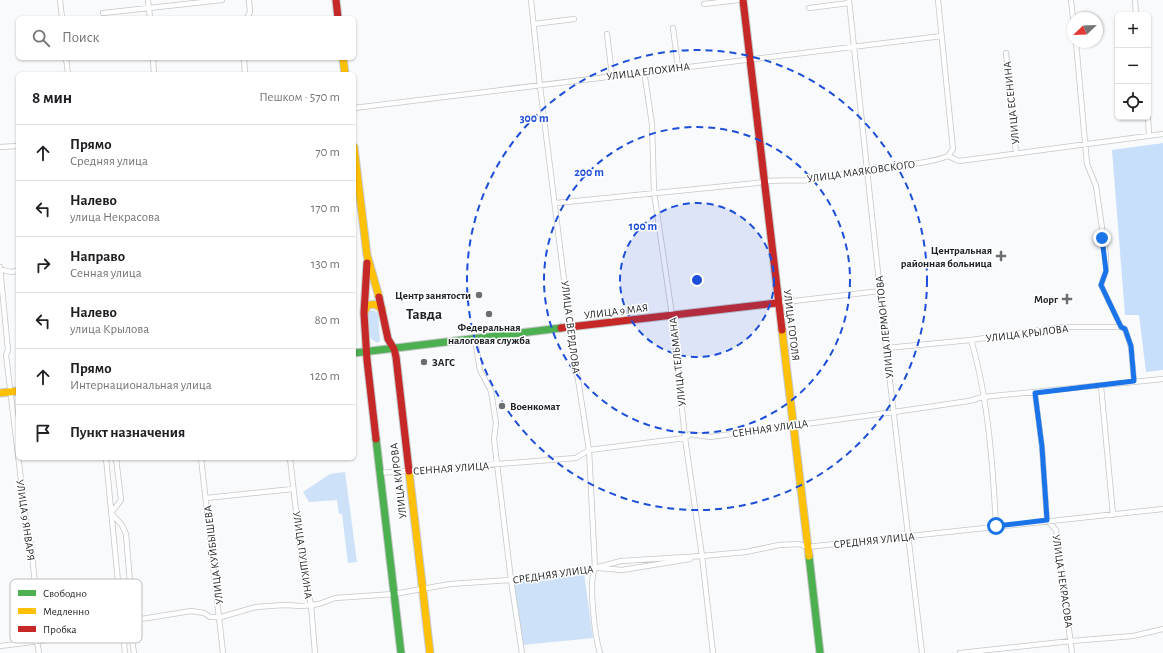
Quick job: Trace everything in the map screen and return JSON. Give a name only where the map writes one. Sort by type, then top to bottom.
[{"type":"street","points":[[60,0],[62,16]]},
{"type":"street","points":[[148,0],[150,16]]},
{"type":"street","points":[[103,13],[222,0]]},
{"type":"street","points":[[248,16],[250,12],[249,0]]},
{"type":"street","points":[[336,0],[338,16]]},
{"type":"street","name":"УЛИЦА СВЕРДЛОВА","points":[[532,0],[540,86],[556,203],[570,328],[589,450],[595,568],[592,575],[593,602],[597,644],[600,653]]},
{"type":"street","points":[[704,4],[738,0]]},
{"type":"street","name":"УЛИЦА ГОГОЛЯ","points":[[743,0],[777,303],[820,653]]},
{"type":"street","points":[[938,0],[953,149],[948,156]]},
{"type":"street","points":[[1071,0],[1072,12]]},
{"type":"street","points":[[1135,0],[1136,12]]},
{"type":"street","points":[[809,8],[849,1]]},
{"type":"street","name":"УЛИЦА ЛЕРМОНТОВА","points":[[849,1],[886,348],[922,653]]},
{"type":"street","points":[[534,24],[574,19]]},
{"type":"street","points":[[673,28],[678,68]]},
{"type":"street","points":[[607,34],[612,75]]},
{"type":"street","name":"УЛИЦА ЕЛОХИНА","points":[[356,108],[540,86],[644,71],[853,48],[942,36]]},
{"type":"street","points":[[1077,48],[1087,164],[1096,186],[1106,256],[1106,271],[1101,285],[1121,327],[1125,329],[1131,346],[1134,381]]},
{"type":"street","name":"УЛИЦА ЕСЕНИНА","points":[[1006,53],[1016,153]]},
{"type":"street","points":[[66,60],[68,72]]},
{"type":"street","points":[[153,60],[154,72]]},
{"type":"street","points":[[244,60],[246,72]]},
{"type":"street","points":[[343,60],[345,72]]},
{"type":"street","name":"УЛИЦА ТЕЛЬМАНА","points":[[644,71],[652,124],[654,192],[672,316],[685,438],[702,556],[713,653]]},
{"type":"street","points":[[1148,120],[1149,135]]},
{"type":"street","name":"УЛИЦА МАЯКОВСКОГО","points":[[556,203],[654,192],[757,183],[764,181],[822,179],[866,169],[934,161],[948,156],[959,161],[1163,134]]},
{"type":"street","points":[[0,147],[16,146]]},
{"type":"street","name":"УЛИЦА КИРОВА","points":[[356,164],[367,255],[382,309],[388,339],[394,349],[430,653]]},
{"type":"street","name":"УЛИЦА КИРОВА","points":[[367,255],[364,313],[366,352],[401,653]]},
{"type":"street","points":[[0,268],[10,272],[16,271]]},
{"type":"street","name":"УЛИЦА 9 ЯНВАРЯ","points":[[0,268],[16,414]]},
{"type":"street","name":"УЛИЦА 9 МАЯ","points":[[356,353],[475,340],[880,291]]},
{"type":"street","points":[[364,313],[367,306],[372,304],[378,305],[382,309]]},
{"type":"street","name":"УЛИЦА КРЫЛОВА","points":[[886,348],[971,340],[1062,327],[1121,327]]},
{"type":"street","points":[[475,340],[480,370],[491,391],[496,422],[494,439],[511,580],[522,653]]},
{"type":"street","name":"УЛИЦА КРЫЛОВА","points":[[971,340],[977,359],[994,476],[996,526]]},
{"type":"street","name":"СЕННАЯ УЛИЦА","points":[[379,473],[408,472],[576,458],[589,450],[685,438],[690,434],[710,437],[793,424],[894,412],[969,401],[983,397],[1163,379]]},
{"type":"street","points":[[1100,386],[1113,516]]},
{"type":"street","points":[[0,393],[14,392]]},
{"type":"street","name":"УЛИЦА НЕКРАСОВА","points":[[1035,393],[1042,447],[1047,520],[1056,530],[1072,653]]},
{"type":"street","name":"УЛИЦА 9 ЯНВАРЯ","points":[[20,460],[26,521],[31,545],[34,579]]},
{"type":"street","points":[[106,460],[118,579]]},
{"type":"street","points":[[111,513],[121,500],[116,460]]},
{"type":"street","name":"УЛИЦА КУЙБЫШЕВА","points":[[201,460],[223,653]]},
{"type":"street","name":"УЛИЦА ПУШКИНА","points":[[290,460],[302,564],[310,605],[315,653]]},
{"type":"street","points":[[206,498],[294,489]]},
{"type":"street","name":"СРЕДНЯЯ УЛИЦА","points":[[142,619],[191,611],[204,613],[210,617],[220,617],[256,607],[310,605],[335,598],[394,594],[450,584],[511,580],[595,568],[621,561],[746,552],[778,545],[799,544],[807,547],[1047,520],[1113,516],[1163,509]]},
{"type":"street","points":[[111,513],[122,525],[126,534],[130,579]]},
{"type":"street","points":[[595,568],[622,570],[666,564],[702,556]]},
{"type":"street","points":[[960,653],[1133,636],[1162,630]]},
{"type":"street","name":"СРЕДНЯЯ УЛИЦА","points":[[0,646],[22,643]]},
{"type":"street","name":"УЛИЦА 9 ЯНВАРЯ","points":[[37,643],[39,653]]},
{"type":"street","points":[[124,643],[125,653]]},
{"type":"street","points":[[132,643],[134,653]]},
{"type":"shaded area","points":[[1163,143],[1163,370],[1146,372],[1139,315],[1125,315],[1112,150]]},
{"type":"shaded area","points":[[373,310],[378,313],[380,341],[377,343],[370,338],[368,314]]},
{"type":"shaded area","points":[[345,472],[357,562],[348,563],[342,514],[339,514],[337,500],[309,502],[303,492],[330,474]]},
{"type":"shaded area","points":[[584,573],[593,638],[523,645],[514,582]]},
{"type":"traffic: fast","points":[[356,353],[561,328]]},
{"type":"traffic: fast","points":[[376,439],[401,653]]},
{"type":"traffic: fast","points":[[809,556],[820,653]]},
{"type":"traffic: slow","points":[[343,60],[345,72]]},
{"type":"traffic: slow","points":[[356,164],[367,255],[379,297]]},
{"type":"traffic: slow","points":[[365,311],[367,306],[371,304],[377,305],[382,309]]},
{"type":"traffic: slow","points":[[782,330],[809,556]]},
{"type":"traffic: slow","points":[[0,393],[16,391]]},
{"type":"traffic: slow","points":[[409,471],[430,653]]},
{"type":"traffic: jam","points":[[336,0],[338,16]]},
{"type":"traffic: jam","points":[[743,0],[782,330]]},
{"type":"traffic: jam","points":[[367,263],[364,313],[367,360],[376,439]]},
{"type":"traffic: jam","points":[[379,297],[388,339],[394,349],[396,357],[409,471]]},
{"type":"traffic: jam","points":[[561,328],[777,303]]},
{"type":"place","name":"Центральная районная больница","points":[[1001,256]]},
{"type":"place","name":"Центр занятости","points":[[479,295]]},
{"type":"place","name":"Морг","points":[[1067,299]]},
{"type":"place","name":"Федеральная налоговая служба","points":[[489,314]]},
{"type":"place","name":"ЗАГС","points":[[424,362]]},
{"type":"place","name":"Военкомат","points":[[502,406]]},
{"type":"district","name":"Тавда","points":[[424,314]]},
{"type":"route","points":[[996,526],[1047,520],[1042,447],[1035,393],[1134,381],[1131,346],[1125,329],[1121,327],[1101,285],[1106,271],[1106,256],[1102,238]]}]
